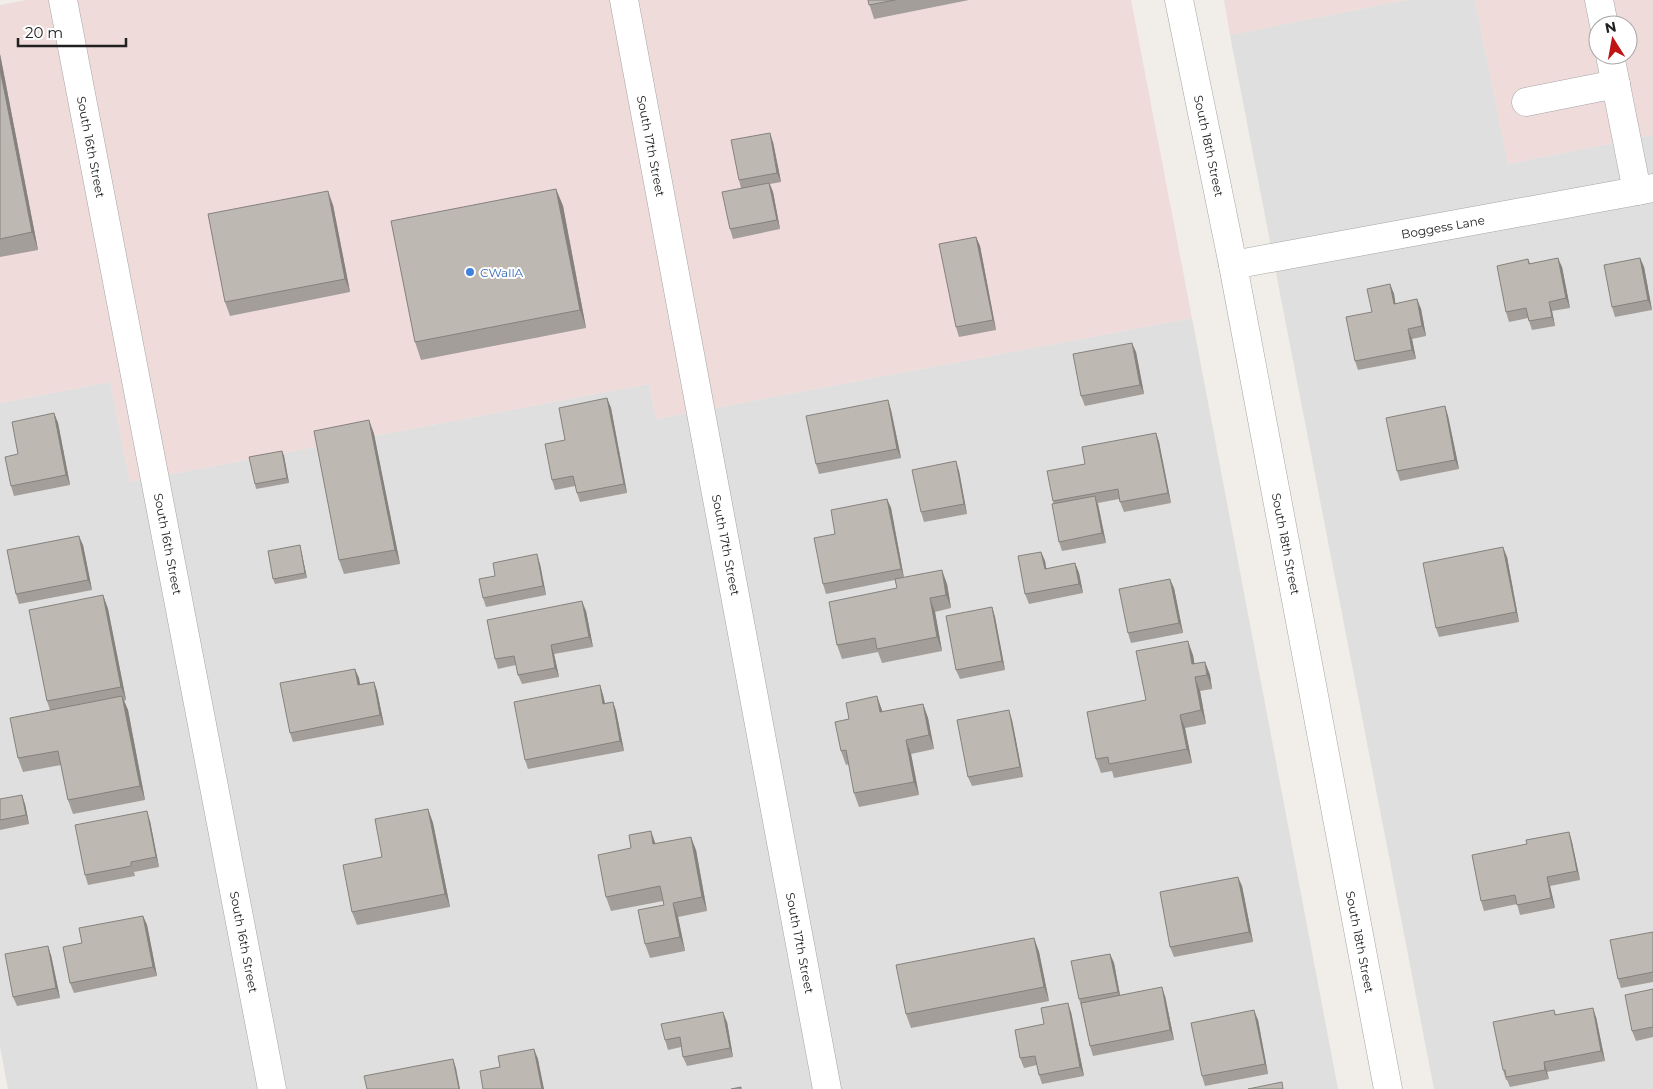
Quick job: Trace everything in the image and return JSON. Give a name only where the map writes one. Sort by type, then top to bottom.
[{"type":"street","name":"South 16th Street","points":[[63,0],[272,1089]]},
{"type":"street","name":"South 17th Street","points":[[624,0],[827,1089]]},
{"type":"street","name":"South 18th Street","points":[[1179,0],[1233,265],[1388,1089]]},
{"type":"street","points":[[1599,0],[1602,15]]},
{"type":"street","points":[[1612,65],[1645,190]]},
{"type":"street","points":[[1526,102],[1616,84]]},
{"type":"street","name":"Boggess Lane","points":[[1233,265],[1645,190]]},
{"type":"shaded area","points":[[26,0],[1131,0],[1192,318],[656,419],[649,384],[130,482],[110,382],[0,403],[0,5]]},
{"type":"shaded area","points":[[1224,0],[1406,0],[1230,35]]},
{"type":"shaded area","points":[[1406,0],[1475,0],[1508,164],[1653,135],[1653,1089],[1434,1089],[1230,35]]},
{"type":"shaded area","points":[[1475,0],[1653,0],[1653,135],[1508,164]]},
{"type":"shaded area","points":[[1192,318],[1338,1089],[8,1089],[0,1047],[0,403],[110,382],[130,482],[649,384],[656,419]]},
{"type":"building","points":[[868,0],[895,0],[869,5]]},
{"type":"building","points":[[0,69],[32,232],[0,239]]},
{"type":"building","points":[[770,133],[777,173],[739,180],[731,140]]},
{"type":"building","points":[[769,183],[777,220],[730,229],[722,192]]},
{"type":"building","points":[[556,189],[580,310],[415,342],[391,221]]},
{"type":"building","points":[[328,191],[345,279],[225,302],[208,214]]},
{"type":"building","points":[[976,237],[993,320],[956,327],[939,244]]},
{"type":"building","points":[[1558,258],[1566,298],[1549,302],[1552,317],[1529,321],[1526,308],[1506,312],[1497,266],[1528,259],[1529,264]]},
{"type":"building","points":[[1640,258],[1648,300],[1612,307],[1604,265]]},
{"type":"building","points":[[1390,284],[1394,304],[1417,299],[1422,326],[1408,329],[1412,350],[1355,361],[1346,317],[1372,312],[1367,289]]},
{"type":"building","points":[[1132,343],[1140,385],[1081,396],[1073,354]]},
{"type":"building","points":[[607,398],[624,484],[577,493],[573,476],[552,480],[545,444],[565,440],[559,408]]},
{"type":"building","points":[[888,400],[897,449],[816,464],[806,416]]},
{"type":"building","points":[[1445,406],[1455,460],[1397,471],[1386,418]]},
{"type":"building","points":[[54,413],[66,475],[11,486],[5,457],[18,454],[12,422]]},
{"type":"building","points":[[369,420],[395,550],[339,560],[314,431]]},
{"type":"building","points":[[1156,433],[1168,493],[1120,502],[1118,489],[1053,501],[1047,471],[1085,464],[1082,447]]},
{"type":"building","points":[[282,451],[287,478],[255,484],[249,457]]},
{"type":"building","points":[[956,461],[964,504],[921,512],[912,470]]},
{"type":"building","points":[[1095,496],[1102,533],[1059,542],[1052,504]]},
{"type":"building","points":[[887,499],[901,569],[823,584],[814,538],[835,534],[831,510]]},
{"type":"building","points":[[79,536],[88,580],[16,594],[7,550]]},
{"type":"building","points":[[300,545],[305,573],[273,579],[268,551]]},
{"type":"building","points":[[1503,547],[1516,612],[1436,628],[1423,563]]},
{"type":"building","points":[[1041,552],[1045,569],[1075,563],[1079,584],[1025,594],[1018,556]]},
{"type":"building","points":[[537,554],[543,586],[483,598],[479,579],[495,576],[493,563]]},
{"type":"building","points":[[942,570],[946,595],[930,598],[937,637],[877,649],[875,638],[837,645],[829,602],[897,588],[895,579]]},
{"type":"building","points":[[1170,579],[1179,623],[1128,633],[1119,589]]},
{"type":"building","points":[[103,595],[121,687],[47,701],[29,610]]},
{"type":"building","points":[[582,601],[589,637],[551,645],[555,668],[518,675],[514,656],[495,659],[487,620]]},
{"type":"building","points":[[992,607],[1002,661],[956,670],[946,616]]},
{"type":"building","points":[[1188,641],[1192,664],[1205,662],[1207,675],[1195,677],[1201,710],[1180,715],[1187,749],[1109,764],[1108,757],[1096,759],[1087,712],[1146,700],[1136,651]]},
{"type":"building","points":[[355,669],[358,685],[374,682],[380,715],[290,733],[280,683]]},
{"type":"building","points":[[600,685],[603,704],[613,702],[620,741],[525,760],[514,702]]},
{"type":"building","points":[[122,696],[140,786],[68,800],[58,751],[18,758],[10,718]]},
{"type":"building","points":[[877,696],[880,712],[923,704],[929,735],[906,740],[914,782],[854,793],[846,750],[841,751],[835,722],[849,719],[846,703]]},
{"type":"building","points":[[1009,710],[1020,767],[968,777],[957,720]]},
{"type":"building","points":[[22,795],[26,815],[0,820],[0,799]]},
{"type":"building","points":[[428,809],[445,894],[352,912],[343,865],[382,857],[375,819]]},
{"type":"building","points":[[147,811],[156,857],[131,862],[131,866],[85,875],[75,825]]},
{"type":"building","points":[[651,831],[653,844],[691,837],[702,897],[673,903],[680,937],[645,944],[638,910],[664,905],[660,886],[606,897],[598,855],[631,848],[629,835]]},
{"type":"building","points":[[1569,832],[1577,871],[1547,877],[1551,898],[1517,905],[1515,895],[1481,901],[1472,855],[1527,844],[1526,840]]},
{"type":"building","points":[[1238,877],[1249,932],[1170,947],[1160,892]]},
{"type":"building","points":[[143,916],[153,967],[70,983],[63,947],[82,943],[79,928]]},
{"type":"building","points":[[1653,932],[1653,972],[1618,979],[1610,940]]},
{"type":"building","points":[[1034,938],[1044,987],[906,1014],[896,965]]},
{"type":"building","points":[[48,946],[56,988],[13,997],[5,954]]},
{"type":"building","points":[[1110,954],[1118,992],[1079,999],[1071,961]]},
{"type":"building","points":[[1162,987],[1170,1030],[1090,1046],[1081,1003]]},
{"type":"building","points":[[1653,989],[1653,1027],[1632,1031],[1625,995]]},
{"type":"building","points":[[1068,1003],[1080,1067],[1039,1075],[1035,1056],[1020,1058],[1015,1030],[1044,1024],[1041,1008]]},
{"type":"building","points":[[1593,1008],[1601,1051],[1544,1062],[1545,1070],[1506,1077],[1493,1022],[1554,1010],[1555,1015]]},
{"type":"building","points":[[1254,1010],[1265,1064],[1202,1076],[1191,1023]]},
{"type":"building","points":[[723,1012],[730,1048],[683,1057],[680,1037],[665,1040],[661,1024]]},
{"type":"building","points":[[534,1049],[542,1089],[483,1089],[480,1071],[500,1067],[498,1056]]},
{"type":"building","points":[[453,1059],[459,1089],[367,1089],[364,1076]]},
{"type":"building","points":[[1282,1082],[1283,1089],[1248,1089]]},
{"type":"place","name":"CWallA","points":[[470,272]]}]
